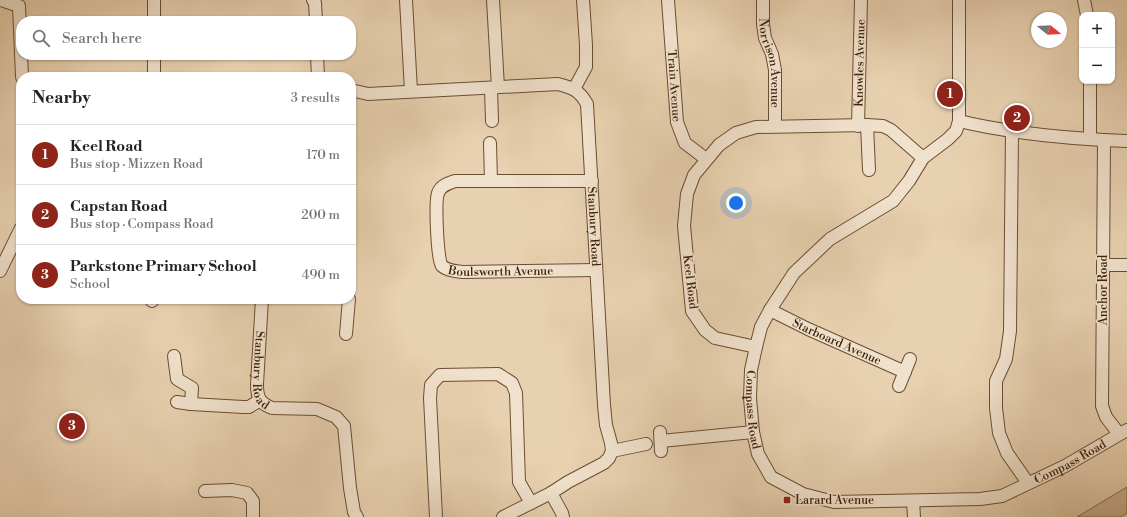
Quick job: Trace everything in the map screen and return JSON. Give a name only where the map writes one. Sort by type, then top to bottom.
[{"type":"street","points":[[1,0],[19,3],[20,16]]},
{"type":"street","points":[[154,0],[154,16]]},
{"type":"street","points":[[313,0],[315,4],[316,16]]},
{"type":"street","points":[[406,0],[411,91]]},
{"type":"street","points":[[492,121],[494,88],[494,0]]},
{"type":"street","points":[[356,91],[368,94],[494,88],[541,84],[558,84],[574,88],[586,67],[583,0]]},
{"type":"street","name":"Train Avenue","points":[[668,0],[677,122],[685,143],[706,159]]},
{"type":"street","name":"Norrison Avenue","points":[[763,0],[763,24],[765,38],[772,54],[775,70],[775,126]]},
{"type":"street","name":"Knowles Avenue","points":[[861,0],[863,125],[869,170]]},
{"type":"street","points":[[959,0],[959,121],[981,126],[1071,138],[1127,140]]},
{"type":"street","points":[[1084,0],[1086,12]]},
{"type":"street","points":[[21,60],[22,72]]},
{"type":"street","points":[[154,60],[154,72]]},
{"type":"street","points":[[317,60],[318,72]]},
{"type":"street","points":[[1090,84],[1090,139]]},
{"type":"street","name":"Stanbury Road","points":[[574,88],[587,104],[604,405],[606,425],[612,451]]},
{"type":"street","name":"Compass Road","points":[[959,121],[956,131],[923,158],[909,181],[893,201],[830,239],[794,273],[770,310],[761,327],[751,370],[750,398],[753,432],[758,454],[772,477],[802,494],[834,502],[980,500],[1002,496],[1064,466],[1123,432]]},
{"type":"street","name":"Keel Road","points":[[756,347],[715,338],[705,330],[692,311],[684,226],[687,194],[694,174],[706,159],[719,145],[736,133],[756,127],[863,125],[883,126],[891,130],[923,158]]},
{"type":"street","points":[[1012,130],[1010,331],[1006,359],[996,381],[996,408],[999,433],[1007,453],[1028,483]]},
{"type":"street","name":"Anchor Road","points":[[1104,140],[1102,406],[1106,417],[1123,432]]},
{"type":"street","points":[[490,142],[491,181]]},
{"type":"street","name":"Boulsworth Avenue","points":[[592,181],[455,181],[442,187],[438,192],[436,216],[439,257],[441,265],[449,270],[462,272],[596,270]]},
{"type":"street","points":[[0,271],[16,238]]},
{"type":"street","points":[[1102,265],[1127,265]]},
{"type":"street","name":"Stanbury Road","points":[[262,304],[257,395],[265,406],[272,408],[317,409],[336,417],[344,426],[350,488],[354,512],[357,517]]},
{"type":"street","points":[[349,304],[350,327]]},
{"type":"street","name":"Starboard Avenue","points":[[770,310],[808,329],[905,372]]},
{"type":"street","points":[[174,356],[177,379],[192,388],[191,404]]},
{"type":"street","points":[[899,386],[910,359]]},
{"type":"street","points":[[436,517],[430,398],[431,385],[440,375],[498,374],[512,383],[516,393],[519,482],[531,503]]},
{"type":"street","points":[[177,402],[249,407],[260,400]]},
{"type":"street","points":[[661,441],[753,432]]},
{"type":"street","points":[[503,517],[604,464],[612,451],[646,444]]},
{"type":"street","points":[[205,491],[232,490],[247,493],[253,501],[253,517]]},
{"type":"street","points":[[551,493],[563,517]]},
{"type":"street","points":[[913,501],[914,517]]},
{"type":"shaded area","points":[[1127,487],[1127,513],[1121,517],[1077,517]]},
{"type":"place","name":"Keel Road","points":[[950,94]]},
{"type":"place","name":"Capstan Road","points":[[1017,118]]},
{"type":"place","name":"Parkstone Primary School","points":[[72,426]]},
{"type":"place","name":"Larard Avenue","points":[[787,500]]}]
